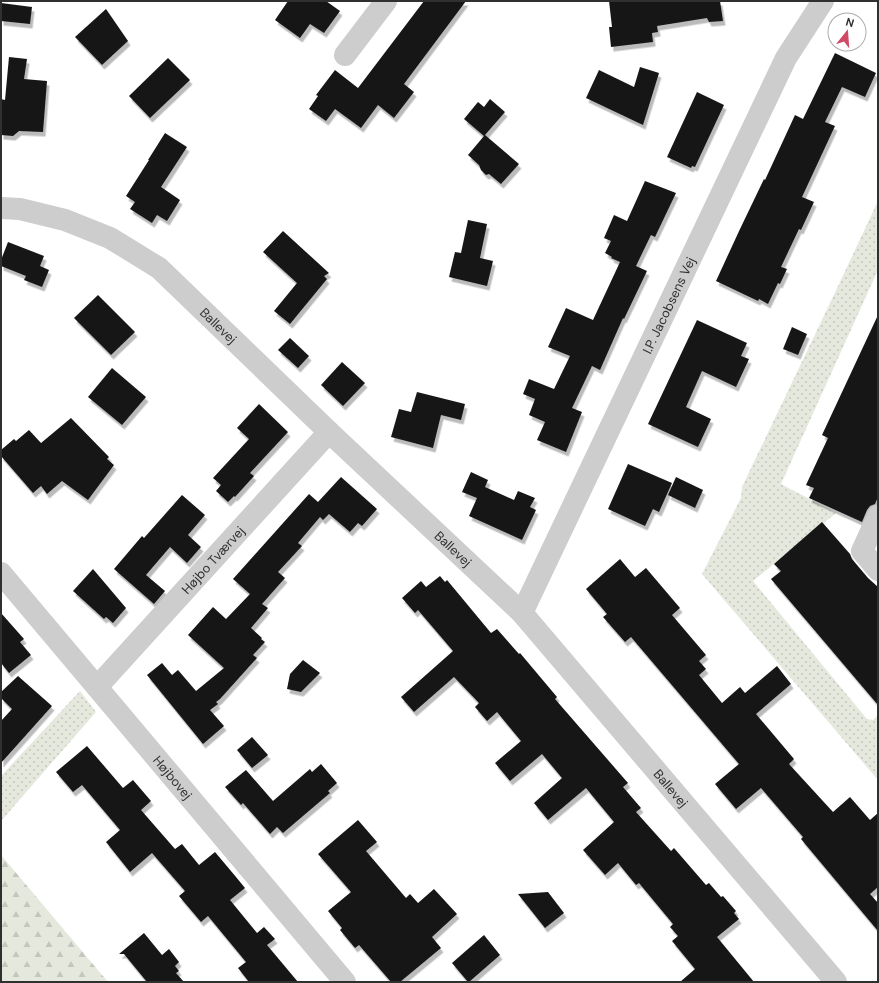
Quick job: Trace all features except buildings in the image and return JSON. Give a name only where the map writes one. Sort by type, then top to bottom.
[{"type":"street","points":[[344,55],[386,1]]},
{"type":"street","name":"I.P. Jacobsens Vej","points":[[522,613],[786,58],[822,1]]},
{"type":"street","name":"Ballevej","points":[[1,208],[20,209],[65,220],[110,238],[159,268],[329,432],[522,613],[836,982]]},
{"type":"street","name":"Højbo Tværvej","points":[[97,687],[329,432]]},
{"type":"street","points":[[878,516],[862,551],[878,570]]},
{"type":"street","name":"Højbovej","points":[[1,573],[345,982]]},
{"type":"green space","points":[[878,201],[878,270],[781,484],[836,513],[753,581],[867,719],[873,720],[878,715],[878,780],[702,574],[741,498],[742,487]]},
{"type":"green space","points":[[80,691],[96,712],[1,821],[1,776]]},
{"type":"green space","points":[[1,855],[108,982],[1,982]]}]
